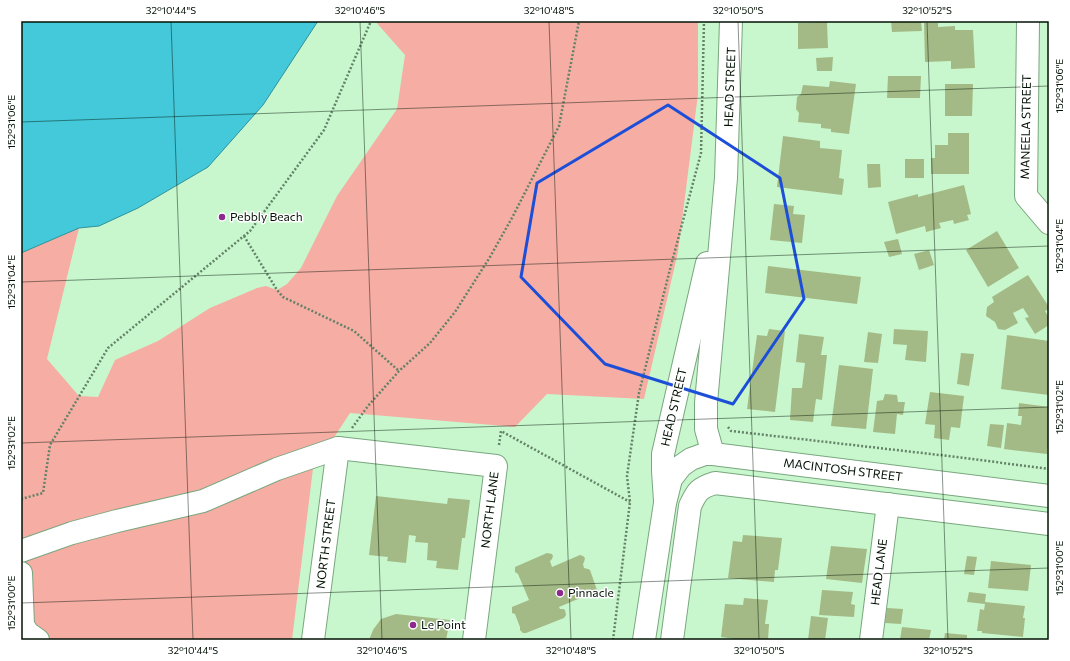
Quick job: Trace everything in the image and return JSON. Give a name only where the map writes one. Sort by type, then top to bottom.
[{"type":"street","name":"HEAD STREET","points":[[713,454],[706,429],[706,403],[726,178],[731,21]]},
{"type":"street","name":"MANEELA STREET","points":[[1028,21],[1026,196],[1049,223]]},
{"type":"street","name":"HEAD STREET","points":[[644,640],[665,503],[662,471],[663,454],[726,178]]},
{"type":"street","name":"NORTH LANE","points":[[338,448],[496,466],[474,640]]},
{"type":"street","points":[[21,551],[72,533],[203,501],[277,469],[338,448]]},
{"type":"street","name":"NORTH STREET","points":[[313,640],[338,448]]},
{"type":"street","name":"MACINTOSH STREET","points":[[665,503],[671,479],[681,466],[691,459],[705,454],[1049,496]]},
{"type":"street","points":[[672,640],[690,506],[696,492],[705,486],[715,483],[1049,524]]},
{"type":"street","name":"HEAD LANE","points":[[871,640],[888,504]]},
{"type":"street","points":[[21,573],[23,625],[28,634],[38,640]]},
{"type":"path","points":[[21,499],[43,493],[50,445],[108,348],[250,231],[324,130],[371,21]]},
{"type":"path","points":[[338,448],[368,406],[399,371],[430,343],[455,312],[490,257],[559,126],[579,21]]},
{"type":"path","points":[[613,640],[630,502],[627,476],[639,393],[701,153],[704,21]]},
{"type":"path","points":[[244,236],[277,290],[283,297],[354,331],[399,371]]},
{"type":"path","points":[[728,426],[731,431],[1049,469]]},
{"type":"path","points":[[496,466],[501,431],[630,502]]},
{"type":"highlighted area","points":[[668,105],[780,178],[804,299],[733,404],[605,364],[521,277],[537,183]]},
{"type":"shaded area","points":[[375,21],[698,21],[698,94],[678,252],[644,399],[547,394],[515,427],[350,413],[333,439],[316,444],[292,640],[21,640],[21,253],[79,228],[47,359],[79,396],[98,397],[115,360],[158,341],[210,308],[257,288],[266,286],[277,290],[287,284],[301,268],[337,196],[397,109],[405,55]]},
{"type":"water","points":[[21,21],[318,21],[263,105],[208,167],[138,208],[99,226],[79,228],[21,253]]},
{"type":"building","points":[[891,21],[921,21],[922,31],[892,32]]},
{"type":"building","points":[[827,22],[828,48],[798,49],[798,23]]},
{"type":"building","points":[[924,23],[938,23],[938,27],[955,26],[955,30],[973,30],[975,68],[951,69],[951,61],[925,62]]},
{"type":"building","points":[[833,57],[832,71],[817,71],[816,58]]},
{"type":"building","points":[[888,76],[921,76],[920,98],[887,98]]},
{"type":"building","points":[[830,81],[856,84],[849,134],[831,132],[831,129],[821,128],[821,124],[798,122],[799,113],[796,109],[797,97],[801,94],[803,85],[829,87]]},
{"type":"building","points":[[945,84],[973,84],[972,116],[945,116]]},
{"type":"building","points":[[948,133],[969,133],[969,174],[931,174],[931,158],[935,158],[935,145],[948,145]]},
{"type":"building","points":[[783,136],[820,141],[820,148],[842,150],[839,178],[844,179],[842,195],[777,187]]},
{"type":"building","points":[[905,159],[924,159],[924,178],[905,178]]},
{"type":"building","points":[[867,164],[880,164],[881,187],[868,188]]},
{"type":"building","points":[[964,185],[971,214],[967,215],[969,220],[954,224],[953,220],[939,223],[941,228],[926,232],[925,226],[896,234],[888,202],[918,194],[918,197]]},
{"type":"building","points":[[774,204],[794,206],[793,214],[805,215],[802,243],[770,240]]},
{"type":"building","points":[[997,231],[1019,268],[988,287],[966,250]]},
{"type":"building","points":[[898,239],[902,254],[889,257],[884,242]]},
{"type":"building","points":[[929,250],[934,265],[919,270],[914,254]]},
{"type":"building","points":[[768,266],[861,277],[857,304],[765,293]]},
{"type":"building","points":[[1028,275],[1049,307],[1049,309],[1045,311],[1049,318],[1049,325],[1035,334],[1025,318],[1029,317],[1023,308],[1013,313],[1018,323],[1005,330],[998,329],[995,322],[986,316],[987,307],[994,302],[992,297]]},
{"type":"building","points":[[769,329],[785,331],[775,412],[747,409],[757,335],[767,336]]},
{"type":"building","points":[[894,329],[928,331],[926,362],[905,360],[907,345],[893,344]]},
{"type":"building","points":[[868,332],[882,334],[878,363],[864,362]]},
{"type":"building","points":[[799,334],[824,337],[821,355],[827,355],[822,400],[816,399],[813,422],[790,420],[792,388],[802,388],[805,363],[796,362]]},
{"type":"building","points":[[1007,335],[1049,341],[1049,395],[1001,389]]},
{"type":"building","points":[[961,353],[974,354],[969,386],[957,384]]},
{"type":"building","points":[[839,365],[873,369],[866,429],[831,426]]},
{"type":"building","points":[[930,392],[964,396],[960,428],[951,427],[949,440],[934,438],[935,425],[925,424]]},
{"type":"building","points":[[885,394],[897,395],[898,402],[905,402],[903,415],[897,414],[895,434],[873,432],[877,401],[883,400]]},
{"type":"building","points":[[1019,403],[1049,407],[1049,439],[1047,454],[1004,449],[1007,423],[1021,425],[1022,416],[1018,416]]},
{"type":"building","points":[[990,424],[1004,425],[1001,448],[987,446]]},
{"type":"building","points":[[376,496],[447,504],[448,498],[470,500],[465,538],[462,538],[458,570],[436,568],[437,561],[427,560],[428,543],[415,542],[416,536],[409,535],[406,563],[387,561],[388,557],[369,555]]},
{"type":"building","points":[[743,535],[782,538],[778,570],[775,570],[774,582],[728,578],[733,541],[742,542]]},
{"type":"building","points":[[831,546],[867,549],[862,583],[826,579]]},
{"type":"building","name":"Pinnacle","points":[[547,553],[552,554],[553,556],[550,561],[552,567],[580,555],[583,556],[585,558],[583,564],[584,568],[590,570],[597,590],[593,594],[559,607],[560,609],[565,610],[566,615],[564,618],[523,633],[520,630],[515,614],[512,613],[512,607],[529,600],[518,574],[515,572],[515,567]]},
{"type":"building","points":[[967,556],[977,557],[974,575],[964,574]]},
{"type":"building","points":[[991,561],[1031,565],[1028,591],[988,588]]},
{"type":"building","points":[[822,590],[853,592],[851,604],[855,605],[854,617],[819,615]]},
{"type":"building","points":[[969,592],[986,594],[985,602],[1025,606],[1023,618],[1025,618],[1023,637],[982,633],[982,631],[977,631],[980,609],[984,610],[985,604],[967,602]]},
{"type":"building","points":[[744,598],[768,600],[765,624],[769,624],[768,640],[743,640],[721,637],[725,604],[743,605]]},
{"type":"building","points":[[887,608],[903,609],[901,624],[885,623]]},
{"type":"building","name":"Le Point","points":[[396,614],[450,620],[446,640],[369,640],[373,630],[381,619]]},
{"type":"building","points":[[811,616],[828,618],[825,640],[808,640]]},
{"type":"building","points":[[902,627],[931,630],[929,640],[900,640]]},
{"type":"building","points":[[945,633],[967,635],[967,640],[944,640]]},
{"type":"place","name":"Pebbly Beach","points":[[222,217]]},
{"type":"place","name":"Pinnacle","points":[[560,593]]},
{"type":"place","name":"Le Point","points":[[413,625]]}]
